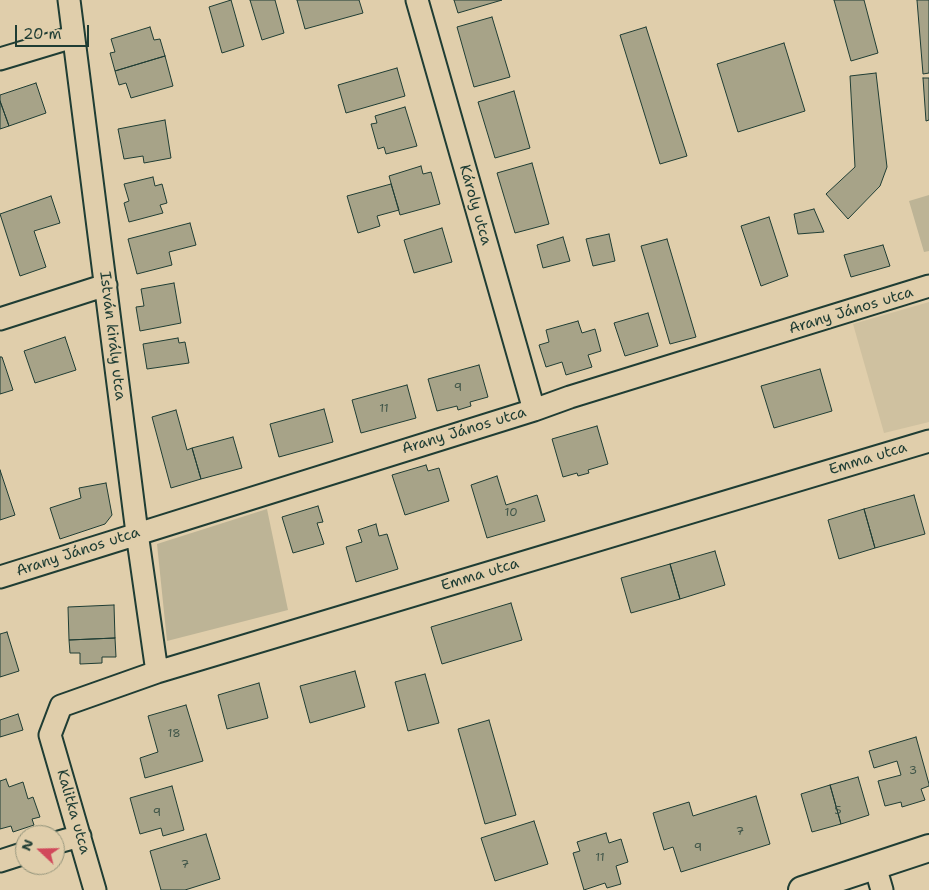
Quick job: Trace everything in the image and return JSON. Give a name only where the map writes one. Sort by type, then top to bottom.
[{"type":"street","name":"Károly utca","points":[[417,0],[534,410]]},
{"type":"street","name":"István király utca","points":[[72,1],[73,37],[137,533],[157,672]]},
{"type":"street","points":[[0,59],[73,37]]},
{"type":"street","points":[[0,319],[106,285]]},
{"type":"street","name":"Arany János utca","points":[[0,577],[929,286]]},
{"type":"street","name":"Emma utca","points":[[50,735],[61,706],[157,672],[929,441]]},
{"type":"street","name":"Kalitka utca","points":[[50,735],[95,890]]},
{"type":"street","points":[[65,841],[80,836]]},
{"type":"street","points":[[802,890],[878,878],[929,848]]},
{"type":"street","points":[[0,861],[15,856]]},
{"type":"shaded area","points":[[929,195],[929,251],[924,252],[909,201]]},
{"type":"shaded area","points":[[929,302],[929,422],[884,433],[853,324]]},
{"type":"shaded area","points":[[267,509],[288,610],[167,641],[157,544]]},
{"type":"building","points":[[231,0],[244,46],[222,53],[209,7]]},
{"type":"building","points":[[250,0],[275,0],[284,33],[262,40]]},
{"type":"building","points":[[297,0],[359,0],[363,13],[305,29]]},
{"type":"building","points":[[454,0],[502,0],[458,13]]},
{"type":"building","points":[[834,0],[864,0],[878,53],[851,61]]},
{"type":"building","points":[[917,0],[929,0],[929,73],[923,74]]},
{"type":"building","points":[[492,17],[510,77],[474,87],[457,27]]},
{"type":"building","points":[[150,27],[154,40],[160,39],[165,56],[115,71],[110,53],[115,52],[111,39]]},
{"type":"building","points":[[646,27],[687,156],[660,164],[620,35]]},
{"type":"building","points":[[784,43],[805,111],[738,132],[717,64]]},
{"type":"building","points":[[165,56],[173,86],[131,98],[126,83],[119,85],[115,71]]},
{"type":"building","points":[[397,68],[405,96],[346,113],[338,85]]},
{"type":"building","points":[[876,73],[887,167],[880,186],[848,219],[826,194],[855,167],[850,76]]},
{"type":"building","points":[[923,78],[929,78],[929,120],[926,121]]},
{"type":"building","points":[[36,83],[46,113],[9,126],[0,101],[0,95]]},
{"type":"building","points":[[514,91],[530,148],[495,158],[478,102]]},
{"type":"building","points":[[0,101],[9,126],[0,129]]},
{"type":"building","points":[[405,107],[417,146],[386,154],[384,147],[378,149],[371,124],[377,123],[375,116]]},
{"type":"building","points":[[165,120],[171,158],[144,163],[143,156],[124,159],[118,129]]},
{"type":"building","points":[[532,163],[549,224],[515,233],[497,173]]},
{"type":"building","points":[[421,166],[423,174],[431,172],[440,204],[400,215],[389,176]]},
{"type":"building","points":[[153,177],[155,186],[162,184],[167,203],[160,205],[163,213],[129,222],[124,203],[129,201],[124,184]]},
{"type":"building","points":[[391,184],[399,210],[377,216],[380,226],[358,233],[347,196]]},
{"type":"building","points":[[51,196],[60,223],[34,231],[46,267],[20,276],[0,214]]},
{"type":"building","points":[[814,209],[824,232],[798,234],[794,214]]},
{"type":"building","points":[[769,217],[788,276],[761,286],[741,226]]},
{"type":"building","points":[[190,223],[196,245],[169,252],[172,265],[137,274],[128,239]]},
{"type":"building","points":[[442,228],[452,262],[414,273],[404,240]]},
{"type":"building","points":[[609,234],[615,261],[593,266],[586,239]]},
{"type":"building","points":[[563,237],[570,261],[543,268],[537,245]]},
{"type":"building","points":[[667,239],[696,337],[670,344],[641,246]]},
{"type":"building","points":[[883,245],[890,266],[851,277],[844,255]]},
{"type":"building","points":[[174,283],[181,323],[140,331],[136,307],[144,306],[141,289]]},
{"type":"building","points":[[648,313],[658,346],[625,356],[614,323]]},
{"type":"building","points":[[578,321],[582,333],[595,329],[601,351],[588,355],[592,367],[566,375],[562,362],[546,367],[539,345],[549,342],[546,330]]},
{"type":"building","points":[[65,337],[76,370],[35,383],[24,351]]},
{"type":"building","points":[[178,338],[179,343],[185,342],[189,363],[147,369],[143,344]]},
{"type":"building","points":[[0,357],[2,357],[13,390],[0,394]]},
{"type":"building","points":[[479,365],[488,397],[470,402],[471,406],[458,410],[457,406],[437,411],[428,379]]},
{"type":"building","points":[[820,369],[832,411],[774,428],[761,386]]},
{"type":"building","points":[[407,385],[416,418],[361,433],[352,400]]},
{"type":"building","points":[[324,409],[333,442],[279,457],[270,424]]},
{"type":"building","points":[[176,410],[187,450],[192,448],[201,479],[171,488],[152,417]]},
{"type":"building","points":[[597,426],[608,464],[588,470],[589,473],[578,476],[577,473],[563,477],[552,439]]},
{"type":"building","points":[[233,437],[242,468],[201,479],[192,448]]},
{"type":"building","points":[[426,465],[428,471],[439,468],[449,501],[405,515],[392,475]]},
{"type":"building","points":[[0,470],[15,515],[0,520]]},
{"type":"building","points":[[497,476],[506,505],[537,495],[545,521],[487,538],[471,485]]},
{"type":"building","points":[[106,483],[112,515],[105,524],[60,539],[50,508],[81,498],[79,488]]},
{"type":"building","points":[[914,495],[925,534],[875,548],[864,509]]},
{"type":"building","points":[[318,506],[323,522],[317,523],[324,544],[293,553],[282,517]]},
{"type":"building","points":[[864,509],[875,548],[839,559],[828,520]]},
{"type":"building","points":[[376,524],[379,536],[387,534],[398,569],[356,582],[346,547],[362,542],[358,530]]},
{"type":"building","points":[[715,551],[725,585],[680,599],[670,564]]},
{"type":"building","points":[[670,564],[680,599],[631,613],[621,578]]},
{"type":"building","points":[[511,603],[522,640],[442,664],[431,627]]},
{"type":"building","points":[[114,605],[115,638],[69,640],[68,607]]},
{"type":"building","points":[[7,632],[19,671],[0,677],[0,634]]},
{"type":"building","points":[[115,638],[116,657],[102,657],[102,663],[80,664],[80,653],[70,653],[69,640]]},
{"type":"building","points":[[355,671],[365,707],[310,723],[300,686]]},
{"type":"building","points":[[425,674],[439,723],[408,731],[395,682]]},
{"type":"building","points":[[259,683],[268,718],[227,729],[218,695]]},
{"type":"building","points":[[186,705],[203,761],[145,778],[140,758],[158,752],[148,716]]},
{"type":"building","points":[[18,714],[23,730],[0,737],[0,720]]},
{"type":"building","points":[[489,720],[516,815],[485,824],[458,729]]},
{"type":"building","points":[[916,737],[929,784],[929,786],[921,789],[925,800],[902,807],[901,802],[885,806],[878,781],[901,775],[897,761],[874,768],[869,751]]},
{"type":"building","points":[[858,777],[869,815],[841,824],[830,785]]},
{"type":"building","points":[[6,779],[9,787],[23,782],[28,799],[33,797],[40,817],[32,819],[34,825],[15,825],[15,831],[13,832],[11,826],[0,829],[0,781]]},
{"type":"building","points":[[830,785],[841,824],[812,832],[801,794]]},
{"type":"building","points":[[172,786],[184,830],[163,836],[161,828],[140,834],[130,798]]},
{"type":"building","points":[[756,796],[770,844],[681,872],[673,847],[664,850],[653,813],[689,802],[693,816]]},
{"type":"building","points":[[534,821],[548,864],[495,881],[481,838]]},
{"type":"building","points":[[606,833],[609,843],[621,839],[628,862],[616,866],[621,884],[607,888],[605,883],[584,890],[573,853],[580,851],[577,842]]},
{"type":"building","points":[[206,834],[220,879],[185,890],[161,890],[150,851]]}]
